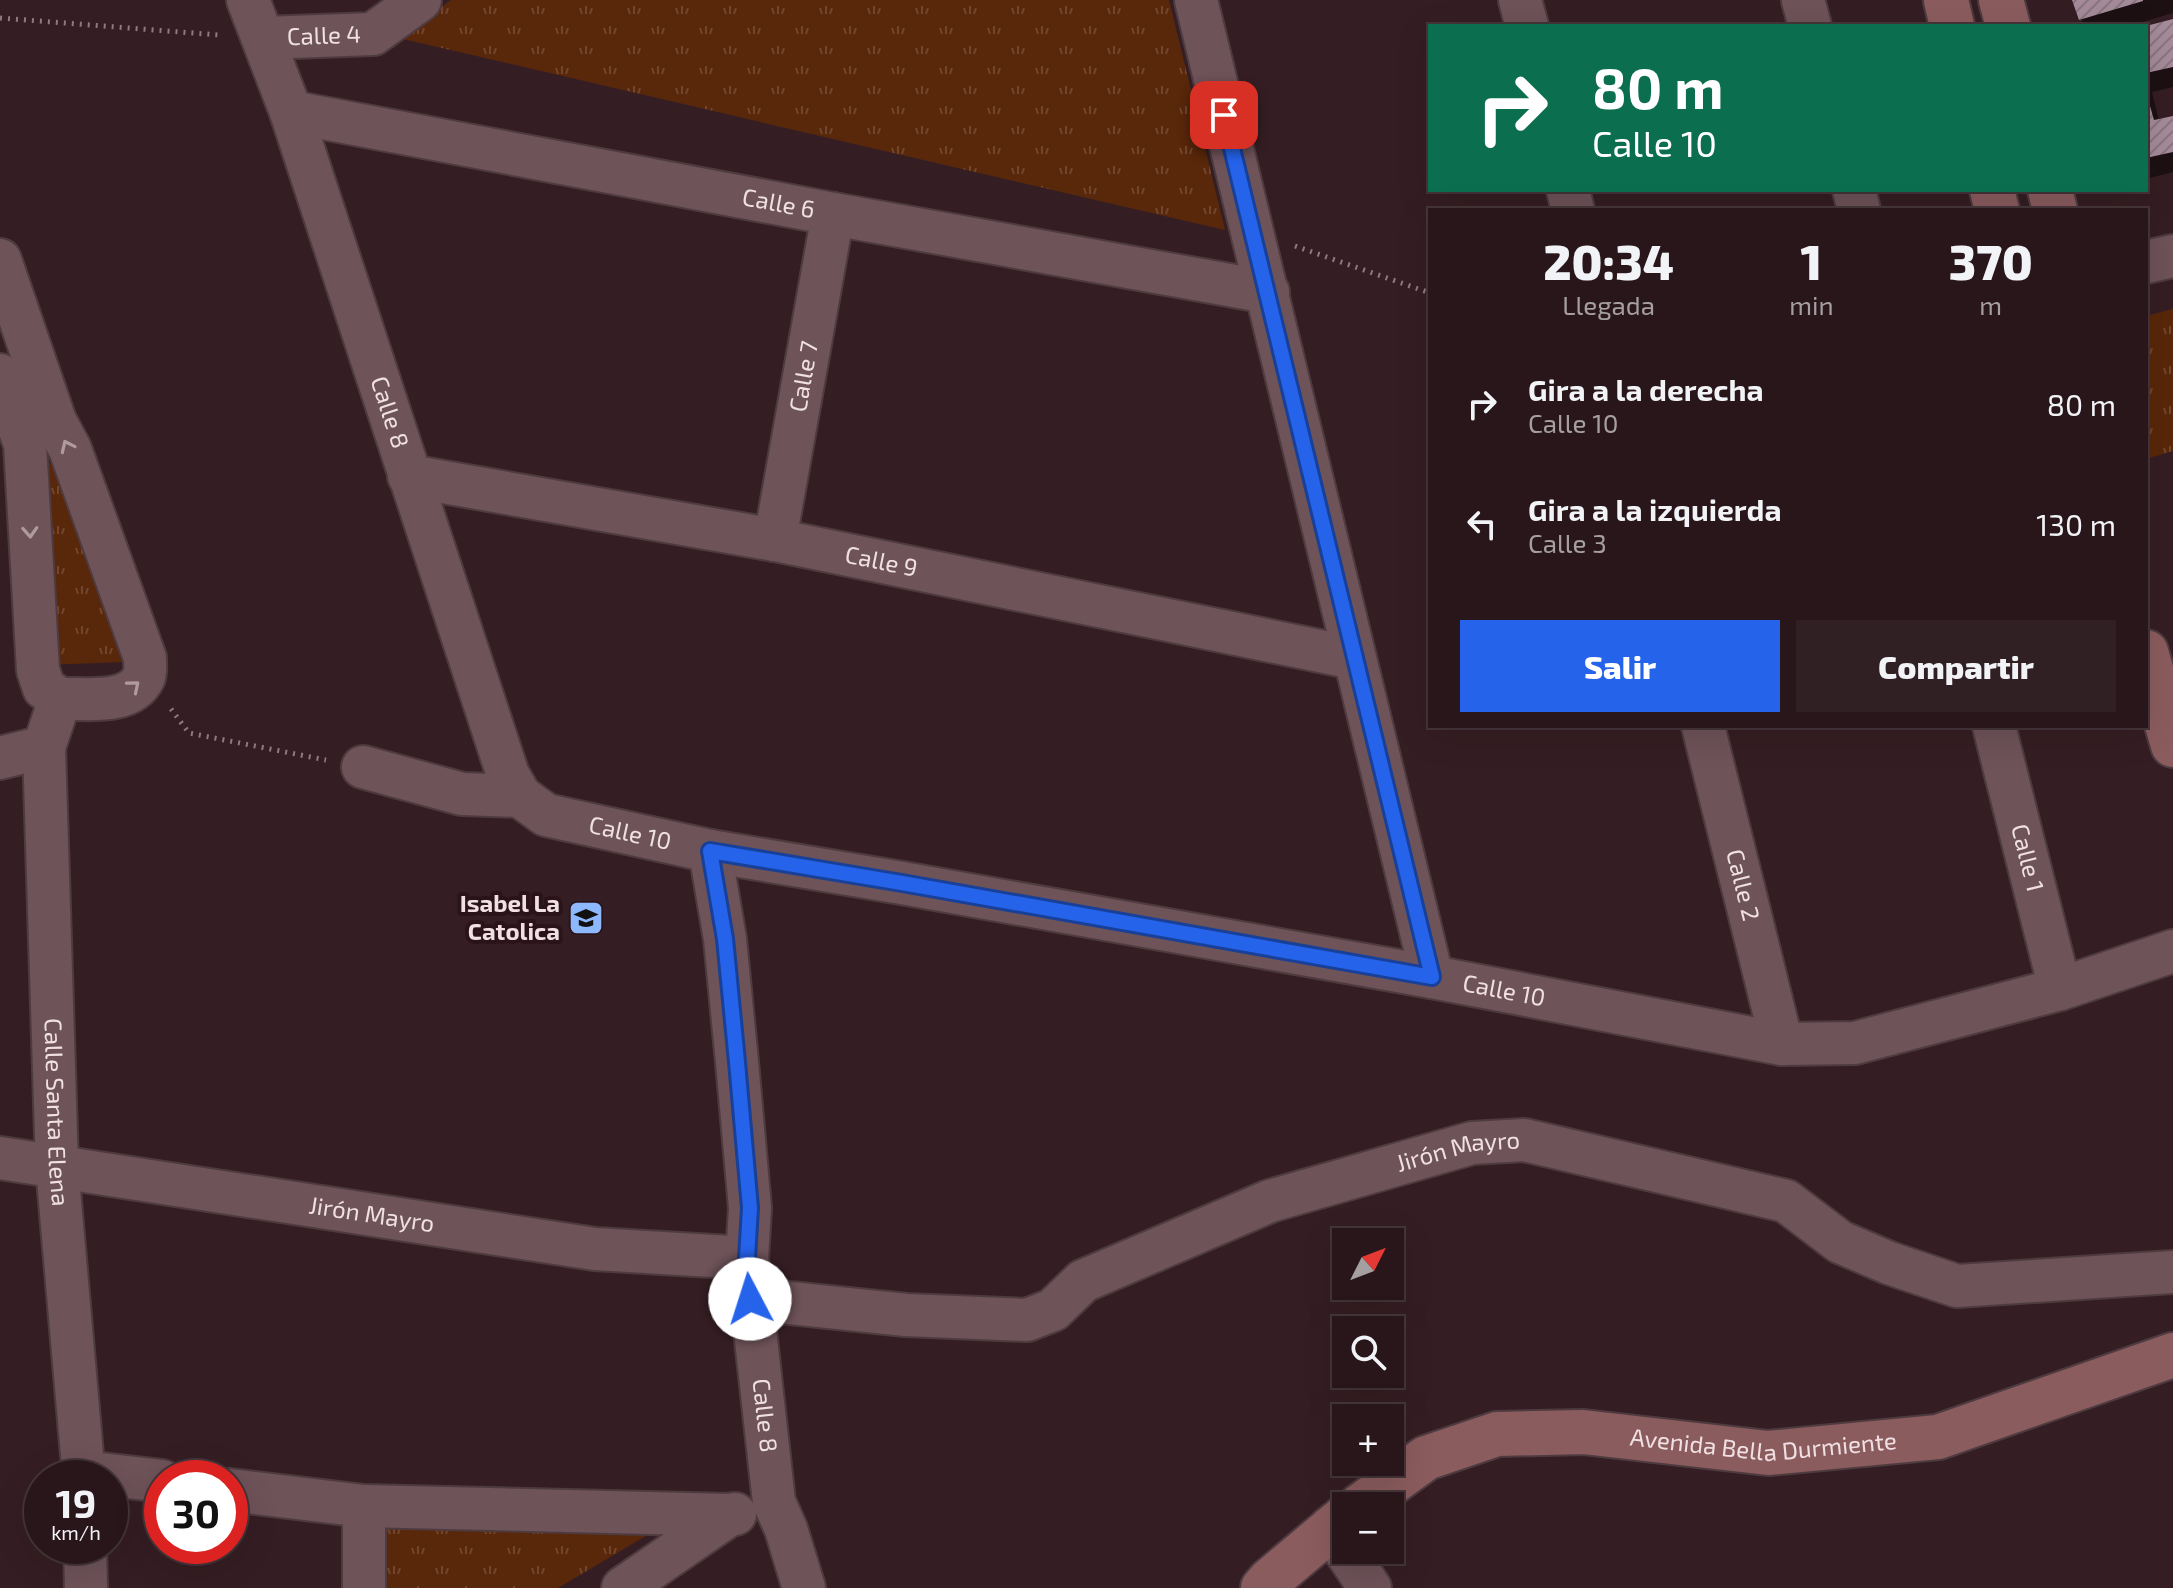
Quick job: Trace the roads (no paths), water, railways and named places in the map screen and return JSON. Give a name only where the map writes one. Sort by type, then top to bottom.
[{"type":"street","name":"Calle 8","points":[[248,0],[291,112],[508,775],[533,805]]},
{"type":"street","name":"Calle 4","points":[[264,38],[373,34],[420,0]]},
{"type":"street","points":[[1196,0],[1432,977]]},
{"type":"street","points":[[1520,0],[1526,24]]},
{"type":"street","points":[[1803,0],[1809,24]]},
{"type":"street","points":[[1946,0],[1952,24]]},
{"type":"street","points":[[2001,0],[2007,24]]},
{"type":"street","name":"Calle 6","points":[[291,112],[1268,292]]},
{"type":"street","name":"Calle 7","points":[[775,540],[833,214]]},
{"type":"street","points":[[2148,262],[2173,256]]},
{"type":"street","points":[[0,260],[55,421],[70,449],[145,658],[145,675],[135,690],[118,697],[60,699],[44,688],[38,670],[25,444],[0,375]]},
{"type":"street","name":"Calle 9","points":[[409,476],[775,540],[1354,658]]},
{"type":"street","points":[[2148,659],[2173,745]]},
{"type":"street","points":[[0,758],[44,747],[60,699]]},
{"type":"street","name":"Calle 2","points":[[1703,728],[1782,1044]]},
{"type":"street","name":"Calle 1","points":[[1995,728],[2060,989]]},
{"type":"street","name":"Calle Santa Elena","points":[[44,747],[57,1167],[83,1460]]},
{"type":"street","name":"Calle 10","points":[[363,767],[462,794],[533,805],[710,851],[1432,977],[1782,1044],[1855,1043],[2060,989],[2173,951]]},
{"type":"street","name":"Calle 8","points":[[710,851],[725,939],[750,1208],[748,1278],[774,1502],[786,1529],[804,1588]]},
{"type":"street","name":"Jirón Mayro","points":[[0,1158],[595,1249],[748,1278],[906,1315],[1027,1320],[1053,1310],[1083,1281],[1270,1201],[1472,1143],[1524,1140],[1786,1201],[1840,1242],[1889,1263],[1957,1286],[2173,1272]]},
{"type":"street","name":"Avenida Bella Durmiente","points":[[1379,1492],[1426,1458],[1497,1434],[1583,1432],[1768,1453],[1938,1437],[2173,1355]]},
{"type":"street","points":[[248,1492],[364,1506],[729,1515],[774,1502]]},
{"type":"street","points":[[364,1506],[364,1588]]},
{"type":"street","points":[[623,1588],[729,1515]]},
{"type":"street","name":"Avenida Bella Durmiente","points":[[1263,1588],[1332,1528]]},
{"type":"street","points":[[85,1564],[86,1588]]},
{"type":"street","points":[[1362,1564],[1370,1588]]},
{"type":"place","name":"Isabel La Catolica","points":[[586,918]]}]
